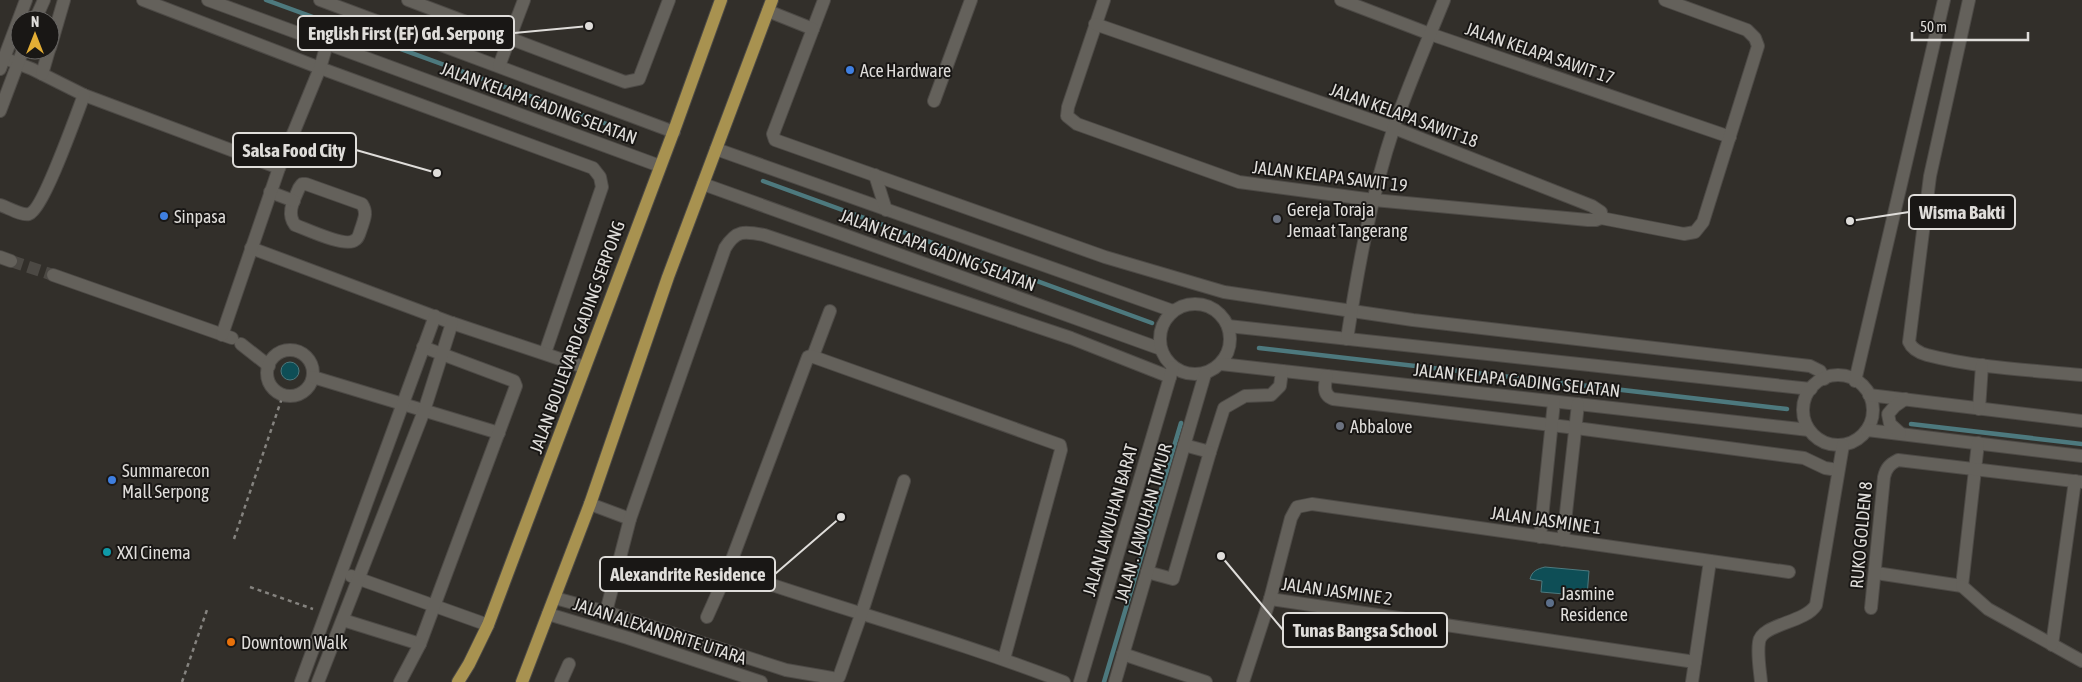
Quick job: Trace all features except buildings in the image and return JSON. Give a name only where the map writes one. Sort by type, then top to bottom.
[{"type":"main road","name":"JALAN BOULEVARD GADING SERPONG","points":[[458,682],[488,625],[674,132],[719,1]]},
{"type":"main road","points":[[521,680],[555,598],[590,504],[668,277],[770,5]]},
{"type":"main road","points":[[466,682],[469,664]]},
{"type":"street","points":[[26,0],[2,64],[17,63],[84,95],[279,168]]},
{"type":"street","points":[[60,14],[64,0]]},
{"type":"street","points":[[144,0],[320,68],[593,168],[600,177],[602,187],[545,353]]},
{"type":"street","name":"JALAN KELAPA GADING SELATAN","points":[[208,0],[660,166]]},
{"type":"street","name":"JALAN KELAPA GADING SELATAN","points":[[320,0],[674,132]]},
{"type":"street","points":[[408,0],[625,82],[639,79],[669,0]]},
{"type":"street","points":[[499,66],[524,0]]},
{"type":"street","points":[[824,0],[772,134],[775,140],[1105,257],[1214,289],[1351,312],[1810,366],[1820,372],[1824,379]]},
{"type":"street","points":[[934,100],[971,0]]},
{"type":"street","points":[[1095,24],[1104,0]]},
{"type":"street","name":"JALAN KELAPA SAWIT 17","points":[[1340,0],[1430,34],[1730,136]]},
{"type":"street","points":[[1347,339],[1374,200],[1394,128],[1444,0]]},
{"type":"street","points":[[1601,218],[1684,234],[1695,232],[1702,222],[1758,46],[1756,38],[1747,30],[1665,0]]},
{"type":"street","points":[[1855,381],[1944,0]]},
{"type":"street","points":[[1969,0],[1930,176],[1909,338],[1910,345],[1926,355],[1982,364],[2082,375]]},
{"type":"street","points":[[770,5],[813,29]]},
{"type":"street","name":"JALAN KELAPA SAWIT 19","points":[[1095,24],[1068,108],[1067,116],[1076,124],[1239,182],[1374,200],[1588,220],[1601,218]]},
{"type":"street","name":"JALAN KELAPA SAWIT 18","points":[[1095,24],[1394,128],[1592,206],[1601,212],[1601,218]]},
{"type":"street","points":[[232,339],[251,248],[279,168],[328,44]]},
{"type":"street","points":[[0,111],[18,60]]},
{"type":"street","points":[[42,74],[46,60]]},
{"type":"street","points":[[0,205],[26,215],[31,214],[37,208],[47,188],[84,95]]},
{"type":"street","name":"JALAN KELAPA GADING SELATAN","points":[[716,149],[1173,311]]},
{"type":"street","points":[[875,174],[886,210]]},
{"type":"street","points":[[306,184],[362,204],[366,210],[357,239],[353,242],[342,242],[295,225],[291,220],[290,213],[294,201],[299,188],[306,184]]},
{"type":"street","name":"JALAN KELAPA GADING SELATAN","points":[[703,184],[1161,349]]},
{"type":"street","points":[[270,192],[294,201]]},
{"type":"street","points":[[606,612],[630,519],[725,248],[731,237],[740,233],[750,232],[764,235],[1172,372],[1194,375],[1205,374],[1221,364],[1227,356],[1231,336],[1228,326],[1218,313],[1204,305],[1194,304],[1183,306],[1173,311],[1161,328],[1160,338],[1161,349],[1172,372]]},
{"type":"street","points":[[251,248],[452,323],[584,367]]},
{"type":"street","points":[[53,275],[232,339],[269,366]]},
{"type":"street","points":[[813,356],[830,311]]},
{"type":"street","points":[[301,682],[435,316]]},
{"type":"street","points":[[1071,338],[1079,319]]},
{"type":"street","points":[[318,682],[424,411],[452,323]]},
{"type":"street","name":"JALAN KELAPA GADING SELATAN","points":[[1228,326],[1811,390]]},
{"type":"street","points":[[400,682],[420,644],[499,433],[515,383],[423,347]]},
{"type":"street","points":[[293,351],[307,357],[311,364],[313,377],[304,391],[298,395],[282,395],[270,383],[267,374],[269,366],[278,354],[293,351]]},
{"type":"street","points":[[707,617],[728,570],[808,357],[813,356],[1060,445],[1061,450],[1004,659]]},
{"type":"street","name":"JALAN KELAPA GADING SELATAN","points":[[1221,364],[1809,430]]},
{"type":"street","points":[[1979,409],[1982,364]]},
{"type":"street","name":"JALAN LAWUHAN BARAT","points":[[1080,682],[1172,372]]},
{"type":"street","points":[[1147,572],[1173,579],[1224,408],[1245,396],[1271,395],[1280,386],[1282,372]]},
{"type":"street","name":"JALAN . LAWUHAN TIMUR","points":[[1115,682],[1205,374]]},
{"type":"street","points":[[1327,376],[1326,392],[1328,397],[1333,399],[1804,458],[1825,468],[1838,470]]},
{"type":"street","points":[[1834,376],[1846,376],[1866,390],[1872,400],[1871,424],[1854,441],[1842,445],[1830,444],[1820,440],[1809,430],[1803,414],[1804,403],[1811,390],[1824,379],[1834,376]]},
{"type":"street","points":[[313,377],[499,433]]},
{"type":"street","points":[[1425,410],[1428,388]]},
{"type":"street","points":[[1869,395],[2082,421]]},
{"type":"street","points":[[1900,433],[1890,424],[1888,414],[1895,406],[1905,400]]},
{"type":"street","points":[[1540,537],[1554,402]]},
{"type":"street","points":[[1563,540],[1578,404]]},
{"type":"street","points":[[1867,430],[2082,456]]},
{"type":"street","points":[[1962,586],[1978,443]]},
{"type":"street","points":[[1184,445],[1210,452]]},
{"type":"street","points":[[1761,682],[1759,641],[1763,634],[1802,618],[1812,612],[1816,605],[1842,445]]},
{"type":"street","name":"RUKO GOLDEN 8","points":[[1871,608],[1876,573],[1884,477],[1885,470],[1890,464],[1898,460],[2078,481]]},
{"type":"street","name":"JALAN ALEXANDRITE UTARA","points":[[555,598],[606,612],[786,670],[836,680],[862,612],[904,481]]},
{"type":"street","points":[[2052,645],[2078,481]]},
{"type":"street","points":[[590,504],[630,519]]},
{"type":"street","name":"JALAN JASMINE 1","points":[[1270,599],[1291,518],[1297,507],[1312,504],[1789,572]]},
{"type":"street","points":[[1692,682],[1710,561]]},
{"type":"street","points":[[728,570],[804,597],[862,612],[1004,659],[1064,682]]},
{"type":"street","points":[[341,572],[488,625]]},
{"type":"street","points":[[1876,573],[1962,586],[1988,609],[2082,660]]},
{"type":"street","points":[[1243,682],[1270,599]]},
{"type":"street","name":"JALAN JASMINE 2","points":[[1270,599],[1695,662]]},
{"type":"street","name":"JALAN ALEXANDRITE UTARA","points":[[548,614],[761,682]]},
{"type":"street","points":[[343,620],[420,644]]},
{"type":"street","points":[[1122,654],[1206,682]]},
{"type":"street","points":[[561,682],[568,664]]},
{"type":"path","points":[[234,539],[282,395]]},
{"type":"path","points":[[250,587],[326,614]]},
{"type":"path","points":[[182,682],[208,608]]},
{"type":"water","points":[[290,362],[296,365],[299,371],[296,377],[290,380],[284,377],[281,371],[284,365]]},
{"type":"water","points":[[1545,567],[1589,571],[1587,596],[1541,592],[1542,581],[1530,579],[1535,571]]},
{"type":"waterway","points":[[266,0],[615,127]]},
{"type":"waterway","points":[[763,181],[1152,323]]},
{"type":"waterway","points":[[1259,348],[1787,409]]},
{"type":"waterway","points":[[1104,682],[1181,423]]},
{"type":"waterway","points":[[1911,424],[2082,444]]},
{"type":"tunnel","points":[[11,261],[53,275]]},
{"type":"place","name":"English First (EF) Gd. Serpong","points":[[589,26]]},
{"type":"place","name":"Ace Hardware","points":[[850,70]]},
{"type":"place","name":"Salsa Food City","points":[[437,173]]},
{"type":"place","name":"Sinpasa","points":[[164,216]]},
{"type":"place","name":"Gereja Toraja Jemaat Tangerang","points":[[1277,219]]},
{"type":"place","name":"Wisma Bakti","points":[[1850,221]]},
{"type":"place","name":"Abbalove","points":[[1340,426]]},
{"type":"place","name":"Summarecon Mall Serpong","points":[[112,480]]},
{"type":"place","name":"Alexandrite Residence","points":[[841,517]]},
{"type":"place","name":"XXI Cinema","points":[[107,552]]},
{"type":"place","name":"Tunas Bangsa School","points":[[1221,556]]},
{"type":"place","name":"Jasmine Residence","points":[[1550,603]]},
{"type":"place","name":"Downtown Walk","points":[[231,642]]}]
